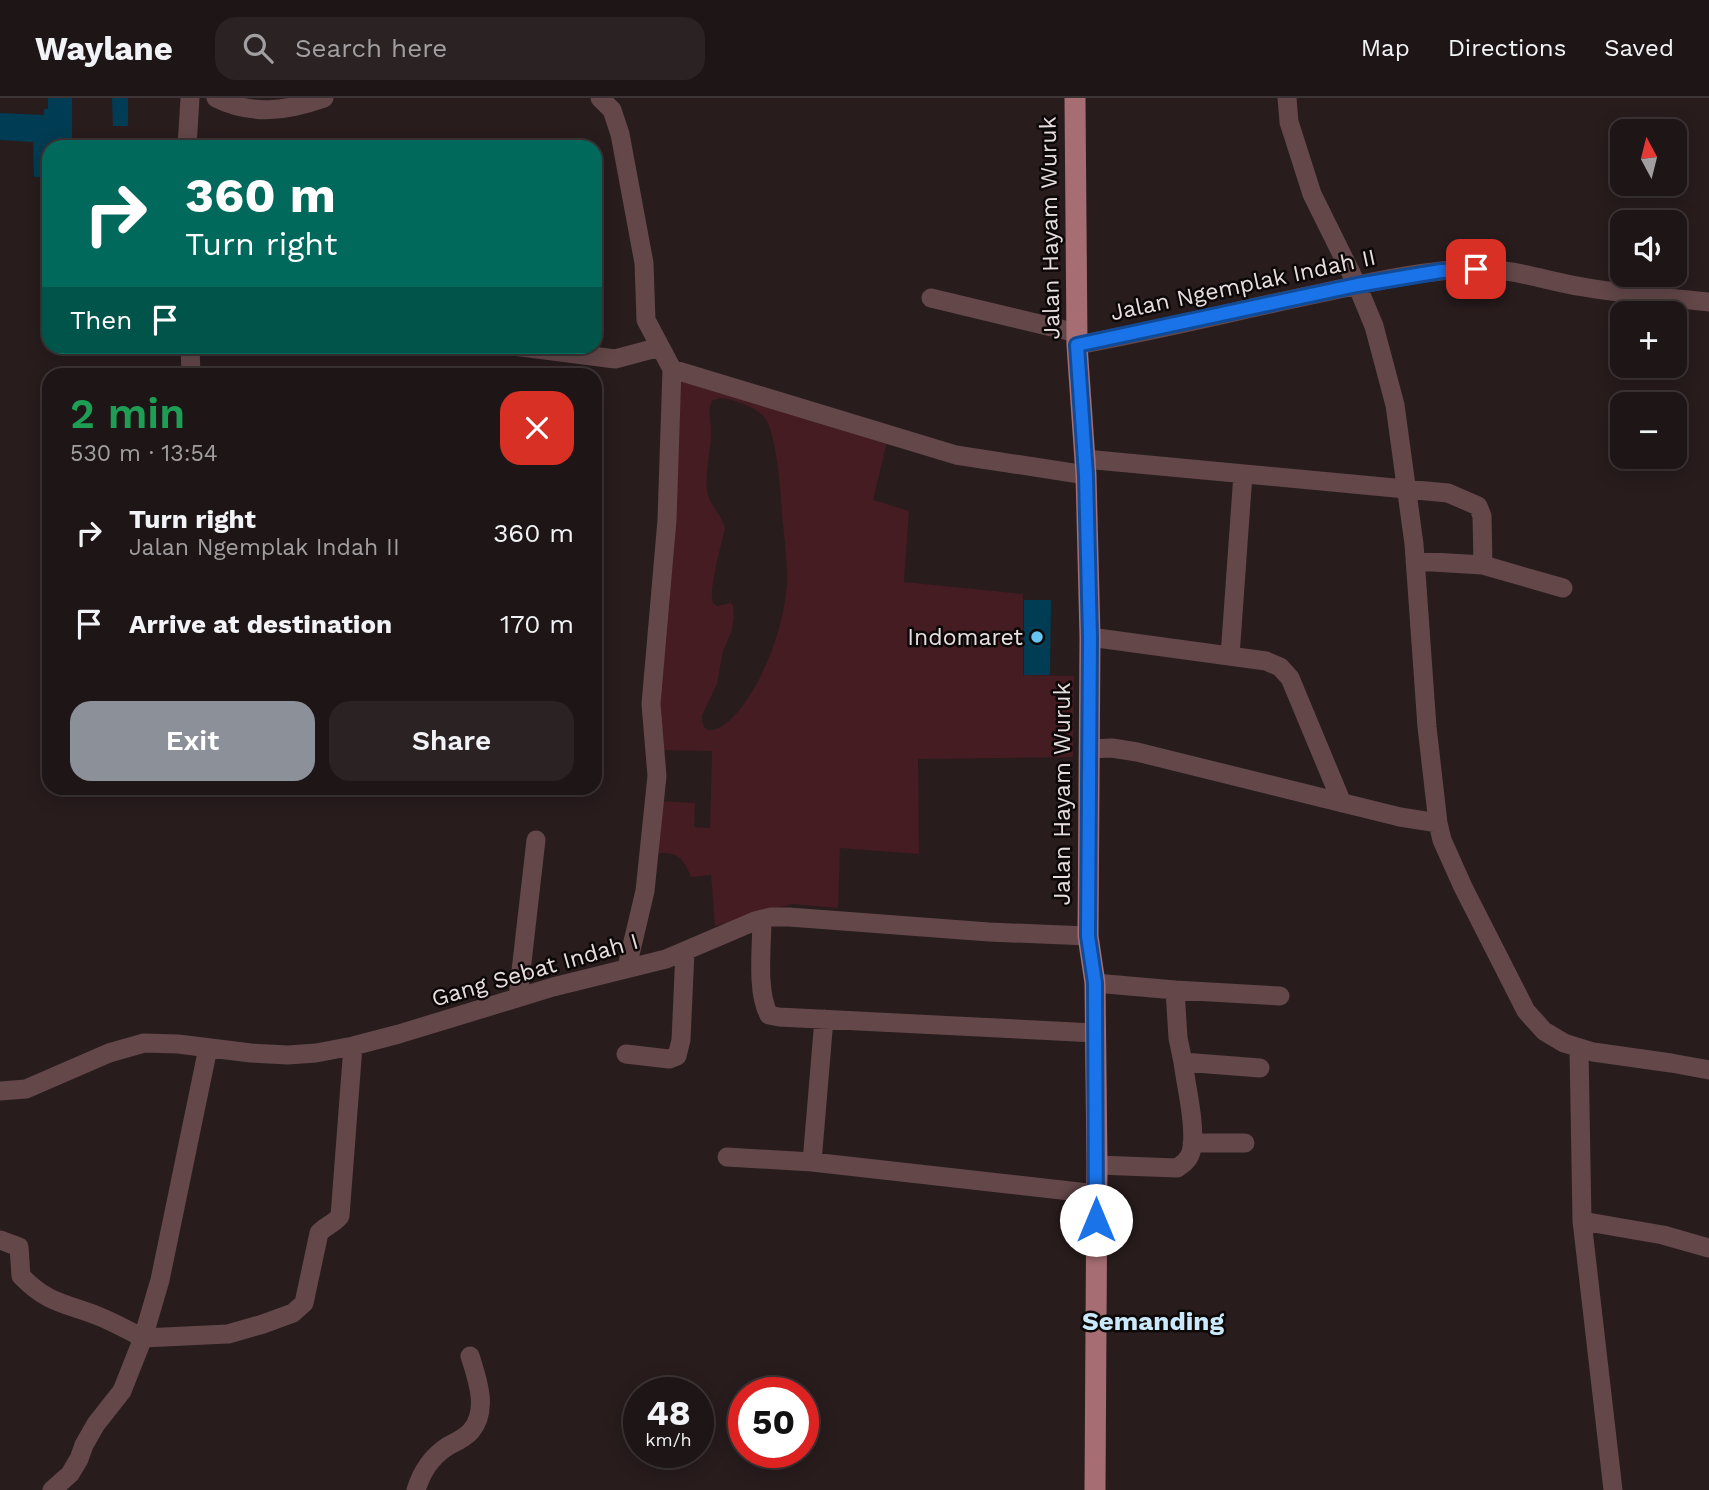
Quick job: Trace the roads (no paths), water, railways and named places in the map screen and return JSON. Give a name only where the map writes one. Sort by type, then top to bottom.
[{"type":"main road","name":"Jalan Hayam Wuruk","points":[[1075,98],[1077,339],[1085,467],[1090,637],[1088,936],[1095,983],[1095,1490]]},
{"type":"street","points":[[187,140],[190,98]]},
{"type":"street","points":[[216,98],[233,107],[264,110],[300,107],[324,98]]},
{"type":"street","points":[[600,98],[612,110],[621,134],[644,263],[646,320],[672,369],[667,520],[652,704],[657,776],[645,891],[627,967]]},
{"type":"street","points":[[1287,98],[1289,122],[1312,194],[1374,326],[1395,405],[1415,561],[1427,727],[1442,840],[1526,1011],[1544,1031],[1564,1043],[1608,1055],[1709,1070]]},
{"type":"street","name":"Jalan Ngemplak Indah II","points":[[1077,339],[1441,271],[1501,270],[1580,287],[1709,302]]},
{"type":"street","points":[[931,298],[1077,339]]},
{"type":"street","points":[[576,354],[615,359],[660,348]]},
{"type":"street","points":[[672,369],[956,455],[1085,467],[1243,474],[1448,493],[1478,506],[1482,516],[1483,565]]},
{"type":"street","points":[[1230,656],[1243,474]]},
{"type":"street","points":[[1415,561],[1483,565],[1563,588]]},
{"type":"street","points":[[1090,637],[1266,661],[1280,667],[1290,678],[1342,803]]},
{"type":"street","points":[[1089,749],[1112,748],[1137,752],[1400,817],[1438,823]]},
{"type":"street","points":[[518,997],[536,840]]},
{"type":"street","name":"Gang Sebat Indah I","points":[[0,1091],[26,1089],[109,1054],[144,1043],[166,1043],[268,1055],[316,1053],[353,1046],[518,997],[666,959],[742,926],[771,917],[1088,936]]},
{"type":"street","points":[[762,919],[761,991],[769,1015],[1095,1033]]},
{"type":"street","points":[[626,1054],[669,1059],[677,1056],[681,1040],[685,951]]},
{"type":"street","points":[[1095,983],[1280,996]]},
{"type":"street","points":[[1097,1165],[1177,1168],[1185,1163],[1191,1153],[1191,1123],[1178,1038],[1175,990]]},
{"type":"street","points":[[812,1162],[824,1019]]},
{"type":"street","points":[[0,1240],[19,1247],[21,1276],[34,1290],[65,1305],[97,1315],[143,1338],[228,1334],[293,1313],[304,1303],[319,1233],[340,1216],[353,1046]]},
{"type":"street","points":[[52,1490],[70,1474],[96,1424],[122,1391],[143,1338],[160,1280],[208,1048]]},
{"type":"street","points":[[1579,1048],[1582,1221],[1613,1490]]},
{"type":"street","points":[[1183,1062],[1259,1068]]},
{"type":"street","points":[[1192,1143],[1245,1143]]},
{"type":"street","points":[[727,1157],[812,1162],[1097,1194]]},
{"type":"street","points":[[1582,1221],[1663,1235],[1709,1248]]},
{"type":"street","points":[[416,1490],[421,1475],[434,1456],[466,1436],[477,1420],[481,1400],[470,1356]]},
{"type":"place","name":"Indomaret","points":[[1037,637]]},
{"type":"district","name":"Semanding","points":[[1153,1321]]}]
